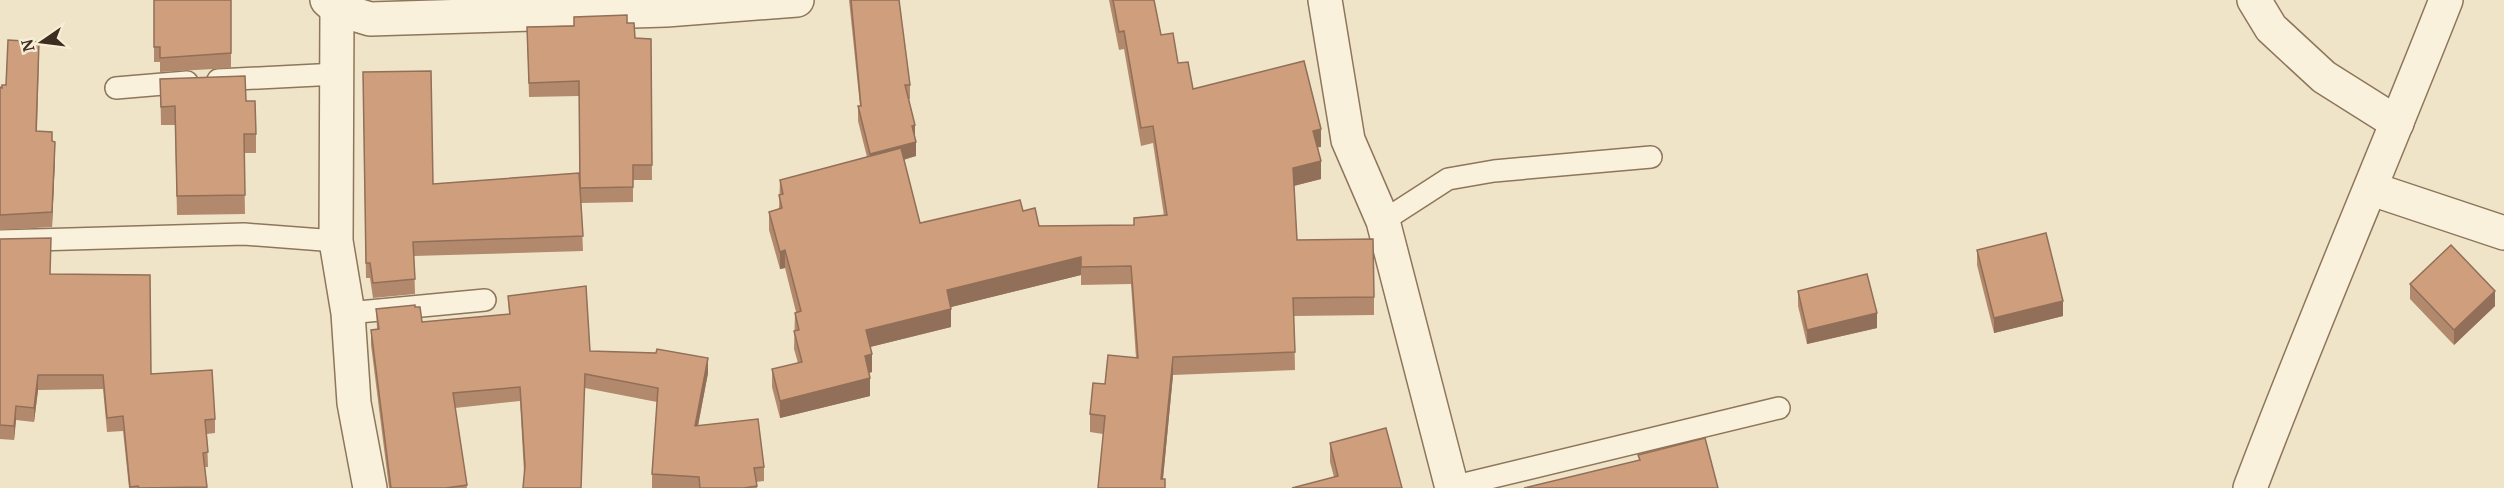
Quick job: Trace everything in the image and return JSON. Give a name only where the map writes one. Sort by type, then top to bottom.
[{"type":"street","points":[[1324,0],[1348,140],[1383,221],[1452,487]]},
{"type":"street","points":[[2254,0],[2271,28],[2324,77],[2397,123]]},
{"type":"street","points":[[2250,488],[2293,373],[2372,189],[2446,0]]},
{"type":"street","points":[[369,488],[354,403],[348,314],[336,241],[337,74],[332,4],[370,19],[782,1]]},
{"type":"street","points":[[2372,189],[2504,232]]},
{"type":"lane","points":[[116,88],[337,74]]},
{"type":"lane","points":[[1383,221],[1448,179],[1494,171],[1651,157]]},
{"type":"lane","points":[[0,241],[244,234],[336,241]]},
{"type":"lane","points":[[348,314],[485,300]]},
{"type":"lane","points":[[1452,487],[1779,408]]},
{"type":"building","points":[[154,0],[231,0],[231,53],[160,58],[160,47],[154,47]]},
{"type":"building","points":[[851,0],[899,0],[910,85],[905,85],[915,125],[912,126],[916,142],[870,154],[858,106],[861,106]]},
{"type":"building","points":[[1113,0],[1154,0],[1161,35],[1173,33],[1178,63],[1188,62],[1193,89],[1304,61],[1321,129],[1313,131],[1321,161],[1293,168],[1297,240],[1373,239],[1374,297],[1293,298],[1295,352],[1173,357],[1161,479],[1165,479],[1165,488],[1098,488],[1105,416],[1090,414],[1093,383],[1105,384],[1108,355],[1138,358],[1131,266],[1081,267],[1081,257],[947,290],[951,309],[866,330],[872,354],[865,356],[870,378],[780,401],[772,369],[802,362],[794,331],[799,330],[795,313],[801,311],[785,250],[780,252],[769,212],[782,208],[779,195],[783,194],[780,180],[901,148],[920,223],[1020,200],[1023,211],[1035,208],[1039,226],[1134,225],[1134,218],[1167,215],[1153,126],[1141,128],[1124,31],[1119,32]]},
{"type":"building","points":[[627,15],[627,23],[634,23],[635,38],[651,39],[652,165],[633,165],[633,187],[580,188],[579,81],[529,83],[527,27],[574,26],[574,17]]},
{"type":"building","points":[[8,40],[39,42],[36,131],[52,132],[52,141],[55,142],[52,212],[0,215],[0,87],[6,85]]},
{"type":"building","points":[[431,71],[433,184],[579,173],[583,236],[413,242],[415,279],[373,283],[370,263],[366,263],[363,72]]},
{"type":"building","points":[[245,76],[246,101],[255,101],[256,134],[244,134],[245,195],[177,196],[175,106],[161,107],[160,79]]},
{"type":"building","points":[[2046,233],[2063,301],[1994,318],[1977,250]]},
{"type":"building","points":[[51,238],[50,274],[150,275],[151,374],[212,370],[215,419],[205,420],[208,452],[203,453],[207,487],[130,487],[123,416],[107,418],[103,375],[38,375],[34,408],[16,406],[14,426],[0,425],[0,239]]},
{"type":"building","points":[[2451,245],[2495,291],[2454,330],[2410,284]]},
{"type":"building","points":[[1867,274],[1877,313],[1807,330],[1798,291]]},
{"type":"building","points":[[586,286],[590,351],[656,353],[657,349],[708,358],[695,426],[758,419],[764,467],[754,468],[757,486],[700,488],[699,477],[652,474],[658,388],[585,374],[581,488],[523,488],[525,466],[520,387],[453,393],[467,485],[446,488],[391,488],[371,330],[379,329],[376,309],[415,305],[415,307],[420,307],[422,322],[510,314],[508,296]]},
{"type":"building","points":[[1386,428],[1402,488],[1292,488],[1338,476],[1330,443]]},
{"type":"building","points":[[1705,438],[1718,488],[1524,488],[1640,460],[1638,455]]}]
